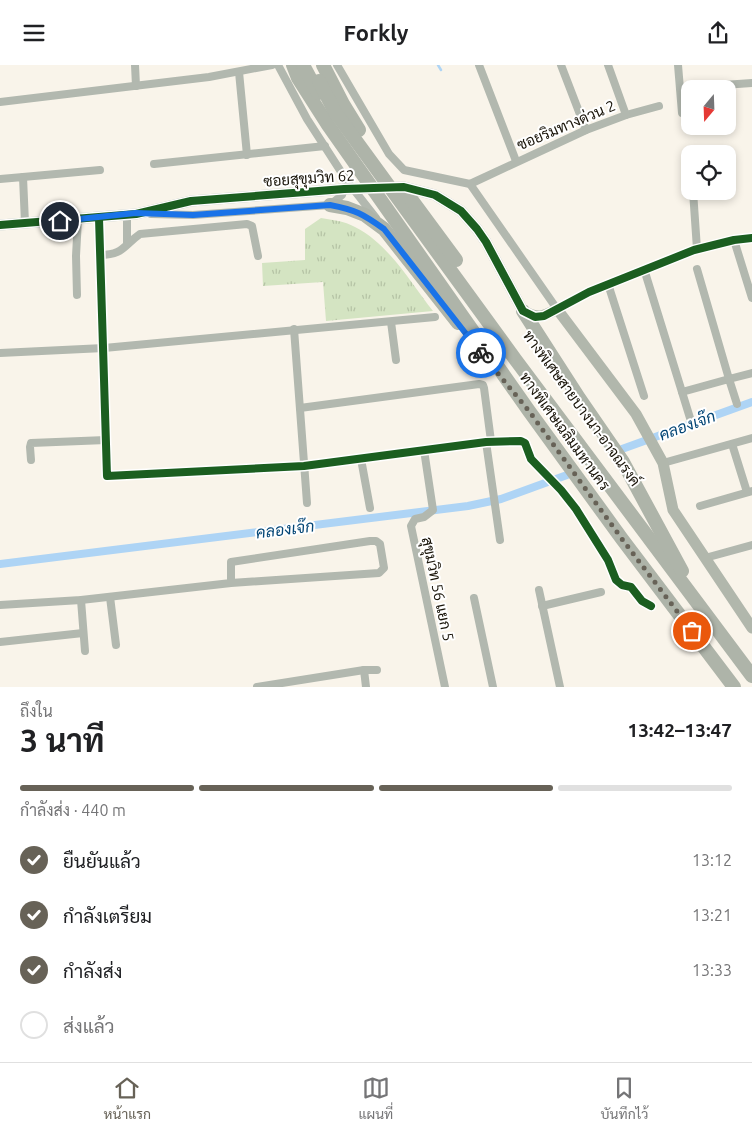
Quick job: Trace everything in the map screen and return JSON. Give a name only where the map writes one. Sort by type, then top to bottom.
[{"type":"highway","name":"ทางพิเศษเฉลิมมหานคร","points":[[293,65],[298,78],[328,125],[529,411],[622,539],[736,685]]},
{"type":"highway","points":[[303,65],[332,121],[736,685]]},
{"type":"highway","name":"ทางพิเศษเฉลิมมหานคร","points":[[310,65],[336,112],[515,359],[752,676]]},
{"type":"highway","name":"ทางพิเศษสายบางนา-อาจณรงค์","points":[[323,65],[356,125],[430,224],[614,483],[752,668]]},
{"type":"highway","points":[[330,205],[347,208],[364,215],[384,229],[529,411]]},
{"type":"highway","points":[[523,311],[578,398],[623,462],[704,611]]},
{"type":"street","points":[[135,65],[136,86]]},
{"type":"street","points":[[0,102],[210,77],[272,65]]},
{"type":"street","points":[[278,65],[307,119],[347,181],[384,229]]},
{"type":"street","points":[[337,65],[389,154],[404,170],[470,184],[557,309],[636,414],[663,463],[673,510],[752,628]]},
{"type":"street","points":[[479,65],[516,161]]},
{"type":"street","points":[[561,65],[586,130]]},
{"type":"street","name":"ซอยริมทางด่วน 2","points":[[470,184],[586,130],[626,115],[608,65]]},
{"type":"street","points":[[678,65],[681,100]]},
{"type":"street","points":[[239,72],[247,155]]},
{"type":"street","points":[[680,88],[752,83]]},
{"type":"street","points":[[626,115],[659,106]]},
{"type":"street","points":[[154,164],[325,146]]},
{"type":"street","points":[[0,179],[100,170]]},
{"type":"street","points":[[23,177],[25,223]]},
{"type":"street","points":[[100,255],[118,253],[124,249],[127,243],[132,214],[193,215],[330,205],[342,195],[347,181]]},
{"type":"street","name":"ซอยสุขุมวิท 62","points":[[0,225],[132,214],[191,201],[404,187],[435,195],[461,211],[486,242],[523,311]]},
{"type":"street","points":[[694,200],[697,249]]},
{"type":"street","points":[[99,218],[107,476],[304,466],[514,440],[525,443],[531,459],[561,490],[576,509],[608,560],[616,580],[622,585],[631,587],[642,601],[650,606]]},
{"type":"street","points":[[76,295],[78,219]]},
{"type":"street","points":[[127,243],[140,234],[247,224],[252,226],[254,231],[258,256]]},
{"type":"street","points":[[523,311],[535,317],[544,316],[589,291],[697,249],[734,240],[752,238]]},
{"type":"street","points":[[734,240],[752,298]]},
{"type":"street","points":[[644,269],[690,418]]},
{"type":"street","points":[[697,269],[736,403]]},
{"type":"street","points":[[608,284],[644,396]]},
{"type":"street","points":[[0,353],[104,348],[435,317]]},
{"type":"street","points":[[391,322],[396,360]]},
{"type":"street","points":[[294,329],[307,503]]},
{"type":"street","points":[[682,392],[752,373]]},
{"type":"street","points":[[300,408],[479,383],[483,385],[492,490],[500,540]]},
{"type":"street","points":[[663,463],[752,438]]},
{"type":"street","points":[[31,460],[31,443],[106,440]]},
{"type":"street","points":[[700,505],[749,492],[732,444]]},
{"type":"street","name":"สุขุมวิท 56 แยก 5","points":[[424,450],[433,510],[424,517],[415,519],[411,526],[445,687]]},
{"type":"street","points":[[361,459],[370,508]]},
{"type":"street","points":[[0,605],[81,600],[232,583],[379,573],[384,568],[380,544],[376,541],[370,541],[231,562],[232,583]]},
{"type":"street","points":[[705,558],[752,545]]},
{"type":"street","points":[[539,590],[560,687]]},
{"type":"street","points":[[542,606],[601,592]]},
{"type":"street","points":[[110,597],[116,645]]},
{"type":"street","points":[[474,598],[493,687]]},
{"type":"street","points":[[81,600],[85,651]]},
{"type":"street","points":[[0,642],[83,633]]},
{"type":"street","points":[[364,670],[366,687]]},
{"type":"street","points":[[256,687],[364,670],[377,670]]},
{"type":"green space","points":[[321,218],[351,225],[378,243],[389,253],[433,311],[326,321],[323,282],[263,286],[262,263],[305,260],[305,229]]},
{"type":"waterway","points":[[438,65],[441,70]]},
{"type":"waterway","name":"คลองเจ๊ก","points":[[622,449],[752,402]]},
{"type":"waterway","name":"คลองเจ๊ก","points":[[0,564],[468,506],[501,499],[567,475]]},
{"type":"cycle path","points":[[0,225],[136,214],[191,201],[344,189],[404,187],[435,195],[461,211],[486,242],[523,311],[535,317],[544,316],[589,292],[694,250],[734,240],[752,238]]},
{"type":"cycle path","points":[[99,218],[107,476],[304,466],[486,442],[521,441],[525,443],[531,459],[561,490],[576,509],[608,560],[616,580],[622,585],[631,587],[642,601],[651,606]]},
{"type":"way so far","points":[[481,353],[529,411],[692,631]]},
{"type":"route","points":[[60,221],[136,213],[193,215],[330,205],[347,208],[364,215],[384,229],[481,353]]}]
